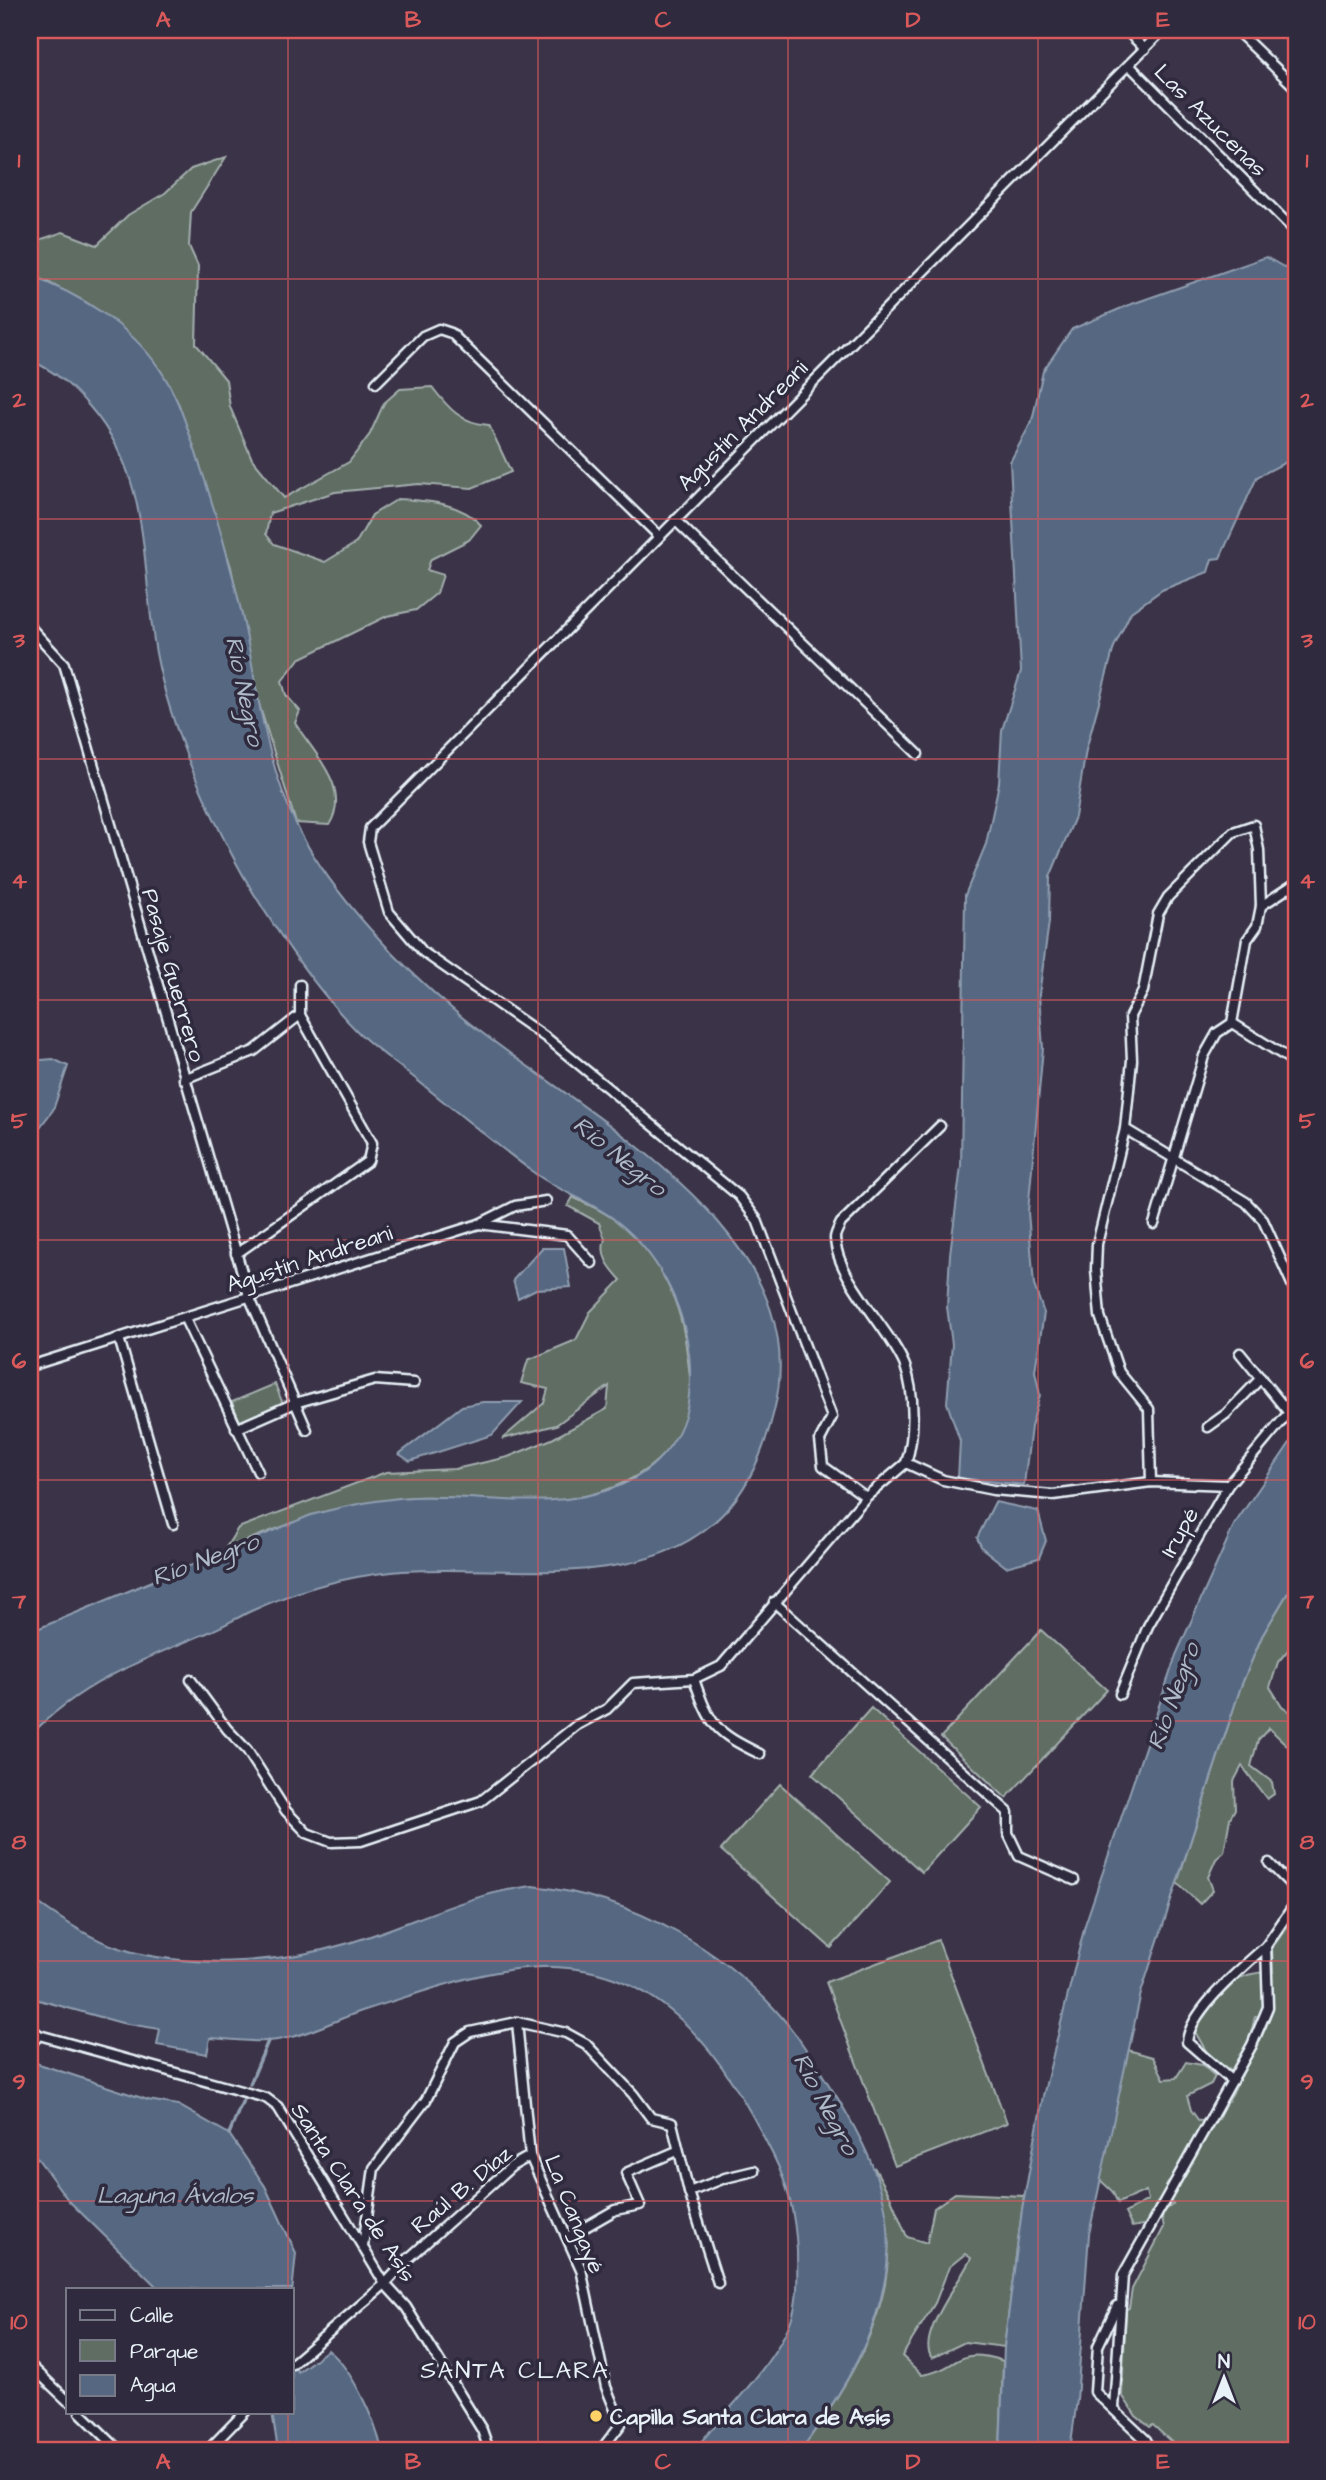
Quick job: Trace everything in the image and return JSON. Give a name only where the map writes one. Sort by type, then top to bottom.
[{"type":"street","points":[[1126,30],[1145,49]]},
{"type":"street","name":"Agustín Andreani","points":[[866,1497],[823,1465],[820,1440],[832,1417],[757,1220],[738,1196],[709,1170],[548,1039],[423,952],[389,912],[368,842],[370,828],[1163,30]]},
{"type":"street","points":[[1236,30],[1296,88]]},
{"type":"street","name":"Las Azucenas","points":[[1129,65],[1296,232]]},
{"type":"street","points":[[376,383],[424,336],[439,329],[451,333],[659,536]]},
{"type":"street","points":[[675,520],[918,754]]},
{"type":"street","name":"Pasaje Guerrero","points":[[30,627],[64,664],[249,1296],[307,1430]]},
{"type":"street","points":[[1151,1482],[1149,1409],[1119,1372],[1100,1316],[1096,1269],[1097,1244],[1125,1129],[1132,1060],[1130,1016],[1143,990],[1158,914],[1168,897],[1233,832],[1254,825],[1259,850],[1261,906],[1257,926],[1247,940],[1232,1023],[1217,1033],[1204,1056],[1154,1224]]},
{"type":"street","points":[[1261,906],[1296,883]]},
{"type":"street","points":[[236,1254],[369,1161],[372,1143],[300,1015],[300,985]]},
{"type":"street","points":[[184,1079],[254,1052],[300,1015]]},
{"type":"street","points":[[1232,1023],[1296,1063]]},
{"type":"street","points":[[191,1681],[247,1750],[286,1811],[307,1833],[331,1842],[361,1842],[481,1801],[577,1725],[607,1709],[633,1683],[694,1679],[721,1666],[866,1497],[906,1463],[911,1447],[913,1418],[905,1367],[845,1269],[835,1238],[841,1223],[940,1126]]},
{"type":"street","points":[[1125,1129],[1246,1202],[1263,1220],[1296,1293]]},
{"type":"street","points":[[479,1224],[515,1206],[547,1201]]},
{"type":"street","name":"Agustín Andreani","points":[[30,1366],[479,1224],[567,1235],[592,1263]]},
{"type":"street","points":[[185,1319],[258,1472]]},
{"type":"street","points":[[119,1338],[173,1524]]},
{"type":"street","points":[[1240,1353],[1289,1413]]},
{"type":"street","points":[[1208,1427],[1226,1414],[1261,1378]]},
{"type":"street","points":[[236,1429],[295,1403],[375,1380],[414,1383]]},
{"type":"street","name":"Irupé","points":[[1120,1694],[1148,1626],[1228,1485],[1296,1404]]},
{"type":"street","points":[[906,1463],[943,1480],[993,1490],[1053,1495],[1151,1482],[1228,1485]]},
{"type":"street","points":[[774,1602],[1008,1812],[1008,1833],[1018,1856],[1074,1880]]},
{"type":"street","points":[[694,1679],[712,1724],[726,1737],[760,1754]]},
{"type":"street","points":[[1269,1863],[1296,1891]]},
{"type":"street","points":[[1232,2081],[1188,2042],[1188,2027],[1233,1976],[1266,1946],[1296,1902]]},
{"type":"street","points":[[1114,2408],[1123,2275],[1252,2045],[1268,2007],[1266,1946]]},
{"type":"street","points":[[363,2246],[374,2168],[426,2100],[455,2042],[470,2032],[517,2022],[566,2033],[586,2044],[633,2094],[651,2118],[672,2123],[677,2151],[718,2283]]},
{"type":"street","name":"La Cangayé","points":[[517,2022],[530,2156],[581,2269],[606,2387],[621,2424],[601,2450]]},
{"type":"street","name":"Santa Clara de Asís","points":[[30,2028],[39,2035],[265,2098],[286,2118],[385,2284],[407,2307],[482,2430],[489,2450]]},
{"type":"street","points":[[30,2045],[39,2035]]},
{"type":"street","points":[[568,2237],[615,2210],[640,2205],[626,2173],[677,2151]]},
{"type":"street","name":"Raúl B. Díaz","points":[[294,2362],[385,2284],[410,2257],[512,2166],[530,2156]]},
{"type":"street","points":[[689,2192],[725,2178],[754,2171]]},
{"type":"street","points":[[1120,2301],[1098,2346],[1095,2392],[1146,2440],[1152,2450]]},
{"type":"street","points":[[30,2365],[66,2399]]},
{"type":"street","points":[[82,2414],[119,2450]]},
{"type":"street","points":[[208,2450],[243,2414]]},
{"type":"green space","points":[[226,157],[191,212],[189,246],[198,266],[196,344],[226,380],[230,407],[252,459],[284,498],[349,462],[370,434],[384,403],[400,389],[432,387],[456,414],[479,424],[489,425],[511,472],[472,488],[419,484],[335,492],[270,513],[266,534],[274,544],[325,562],[356,543],[372,515],[398,499],[454,507],[473,517],[481,525],[469,540],[431,559],[427,570],[443,575],[437,593],[416,610],[387,616],[299,659],[282,681],[286,695],[300,711],[295,723],[328,772],[333,785],[335,811],[329,825],[296,823],[258,701],[231,567],[179,405],[159,368],[112,320],[48,282],[30,276],[30,239],[36,241],[63,232],[97,245],[128,215],[165,193],[191,169]]},
{"type":"green space","points":[[573,1197],[611,1217],[640,1242],[662,1274],[678,1309],[686,1346],[690,1394],[688,1410],[678,1433],[664,1453],[647,1469],[626,1482],[580,1497],[531,1502],[428,1497],[388,1500],[317,1515],[225,1549],[238,1528],[386,1472],[455,1469],[508,1457],[552,1439],[607,1409],[609,1386],[556,1425],[502,1439],[544,1403],[548,1389],[521,1383],[528,1360],[576,1340],[590,1312],[621,1280],[603,1251],[605,1239],[599,1223],[568,1206]]},
{"type":"green space","points":[[275,1384],[283,1404],[240,1422],[232,1402]]},
{"type":"green space","points":[[1296,1579],[1296,1647],[1293,1644],[1278,1662],[1270,1687],[1282,1706],[1296,1716],[1296,1754],[1269,1728],[1258,1740],[1251,1766],[1272,1782],[1274,1794],[1267,1799],[1242,1766],[1234,1781],[1235,1809],[1230,1818],[1224,1852],[1216,1859],[1208,1877],[1213,1890],[1200,1904],[1177,1883],[1241,1686],[1262,1636]]},
{"type":"green space","points":[[1041,1630],[1107,1690],[1006,1798],[941,1737]]},
{"type":"green space","points":[[871,1708],[981,1807],[922,1872],[812,1774]]},
{"type":"green space","points":[[780,1784],[890,1882],[831,1948],[721,1850]]},
{"type":"green space","points":[[1296,1915],[1296,2450],[1180,2450],[1153,2425],[1150,2427],[1136,2416],[1122,2395],[1126,2309],[1129,2308],[1132,2289],[1164,2227],[1161,2214],[1173,2204],[1167,2200],[1148,2224],[1132,2227],[1125,2213],[1148,2200],[1146,2191],[1118,2203],[1112,2191],[1099,2179],[1128,2050],[1153,2057],[1164,2079],[1176,2078],[1186,2062],[1202,2065],[1215,2076],[1211,2084],[1187,2096],[1191,2110],[1199,2121],[1219,2119],[1222,2105],[1229,2100],[1272,2011],[1255,2017],[1245,2057],[1232,2071],[1209,2056],[1194,2030],[1218,1996],[1234,1981],[1257,1973],[1273,1972],[1272,1948]]},
{"type":"green space","points":[[938,1940],[1007,2123],[895,2166],[826,1982]]},
{"type":"green space","points":[[874,2167],[890,2196],[907,2237],[927,2243],[934,2208],[955,2193],[1024,2196],[1004,2347],[965,2342],[932,2358],[928,2349],[934,2323],[971,2258],[965,2254],[949,2267],[935,2303],[902,2356],[922,2375],[935,2372],[966,2357],[987,2357],[1003,2361],[1000,2450],[801,2450],[850,2376],[875,2322],[883,2294],[888,2265],[888,2235]]},
{"type":"water","points":[[1266,257],[1296,274],[1296,457],[1257,477],[1220,558],[1212,559],[1208,572],[1162,590],[1131,612],[1114,647],[1086,750],[1075,817],[1050,877],[1049,922],[1039,995],[1043,1048],[1028,1212],[1034,1285],[1044,1313],[1035,1371],[1040,1395],[1031,1427],[1024,1485],[958,1478],[960,1441],[947,1403],[952,1344],[947,1307],[950,1254],[961,1166],[965,895],[986,844],[999,783],[1002,730],[1021,671],[1010,462],[1032,421],[1043,371],[1072,329],[1129,305]]},
{"type":"water","name":"Río Negro","points":[[30,276],[84,301],[118,324],[147,352],[171,388],[196,453],[226,552],[245,628],[263,721],[281,788],[299,830],[330,880],[369,928],[457,1013],[620,1133],[676,1179],[725,1230],[760,1285],[779,1345],[774,1411],[757,1461],[739,1495],[698,1535],[659,1554],[617,1565],[572,1570],[392,1572],[355,1577],[301,1591],[266,1604],[213,1631],[112,1675],[69,1702],[30,1736],[30,1632],[323,1512],[374,1501],[413,1497],[543,1501],[568,1499],[619,1486],[657,1461],[675,1438],[686,1410],[690,1370],[688,1345],[674,1298],[663,1276],[633,1236],[605,1213],[533,1172],[364,1038],[320,990],[250,888],[203,794],[168,701],[156,653],[141,524],[125,464],[110,435],[83,399],[55,374],[30,360]]},
{"type":"water","points":[[53,1059],[68,1066],[53,1110],[30,1140],[30,1061]]},
{"type":"water","points":[[542,1248],[564,1248],[571,1287],[536,1289],[518,1298],[513,1280]]},
{"type":"water","points":[[483,1402],[522,1402],[492,1435],[410,1461],[399,1454],[462,1406]]},
{"type":"water","name":"Río Negro","points":[[1296,1434],[1296,1579],[1262,1636],[1241,1686],[1141,1993],[1089,2234],[1077,2400],[1070,2450],[1000,2450],[1004,2347],[1022,2210],[1043,2096],[1085,1925],[1176,1655],[1234,1525]]},
{"type":"water","points":[[995,1502],[1038,1511],[1046,1541],[1039,1558],[1006,1567],[982,1548],[977,1538]]},
{"type":"water","name":"Río Negro","points":[[532,1886],[569,1892],[642,1915],[677,1932],[740,1976],[768,2002],[799,2039],[837,2097],[867,2152],[886,2213],[888,2255],[885,2282],[869,2334],[846,2382],[801,2450],[694,2450],[764,2367],[786,2331],[796,2298],[796,2238],[793,2213],[783,2178],[734,2085],[711,2053],[685,2024],[656,2000],[623,1982],[586,1970],[521,1968],[476,1976],[432,1989],[356,2013],[306,2033],[281,2039],[254,2041],[210,2038],[207,2054],[157,2045],[160,2029],[122,2023],[39,2000],[30,1994],[30,1897],[88,1934],[135,1953],[196,1961],[228,1961],[260,1960],[321,1950],[349,1943],[484,1896]]},
{"type":"water","name":"Laguna Ávalos","points":[[30,2061],[148,2100],[178,2105],[229,2134],[265,2186],[296,2253],[292,2288],[158,2288],[68,2200],[30,2148]]},
{"type":"water","points":[[328,2350],[337,2358],[361,2396],[382,2450],[278,2450],[272,2414],[294,2414],[294,2365],[298,2372]]},
{"type":"waterway","points":[[250,2084],[268,2041]]},
{"type":"waterway","points":[[229,2134],[243,2100]]},
{"type":"place","name":"Capilla Santa Clara de Asís","points":[[596,2416]]},
{"type":"district","name":"SANTA CLARA","points":[[515,2370]]}]
